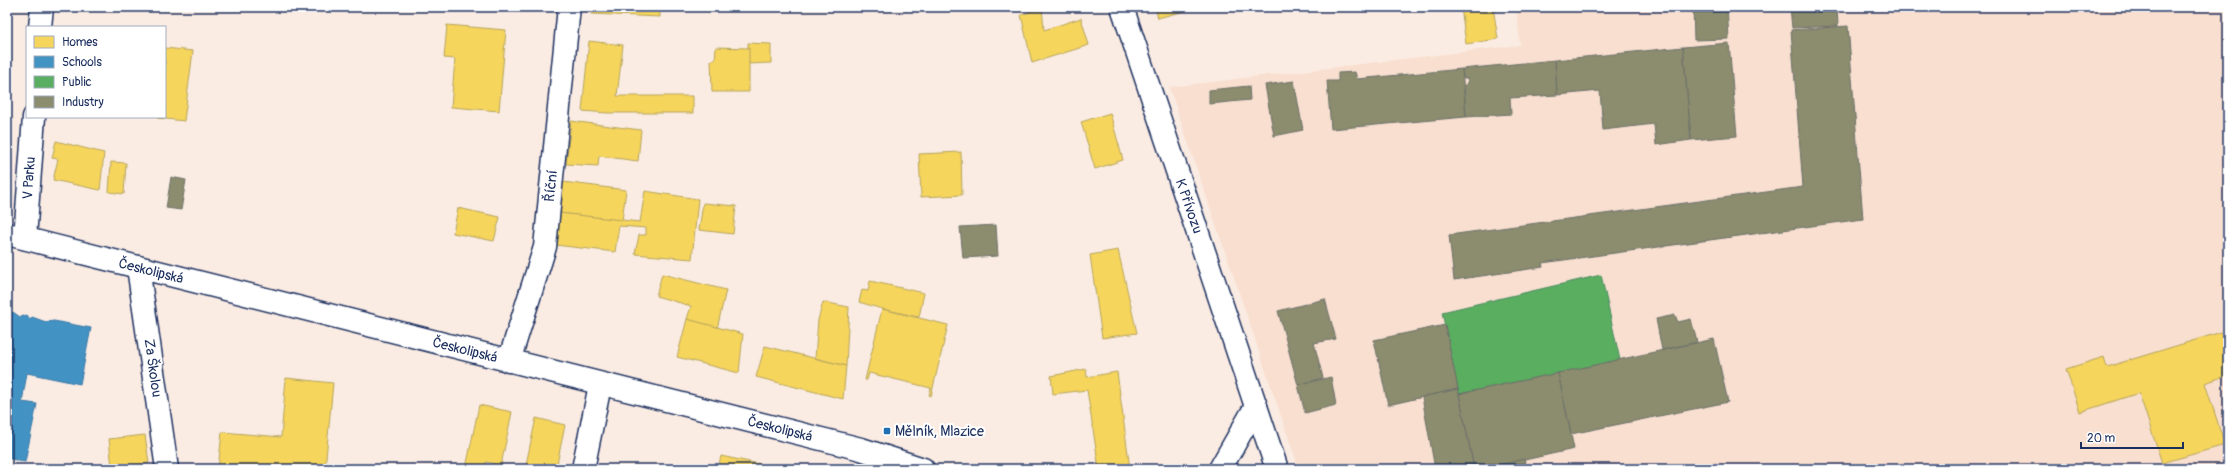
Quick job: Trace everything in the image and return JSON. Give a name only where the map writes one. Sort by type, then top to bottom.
[{"type":"street","points":[[40,26],[42,7]]},
{"type":"street","name":"Říční","points":[[509,361],[545,247],[569,7]]},
{"type":"street","name":"K Přívozu","points":[[1122,7],[1277,469]]},
{"type":"street","name":"V Parku","points":[[16,236],[34,118]]},
{"type":"street","name":"Českolipská","points":[[16,236],[600,385],[861,449],[923,469]]},
{"type":"street","name":"Za Školou","points":[[138,267],[167,469]]},
{"type":"street","points":[[583,469],[600,385]]},
{"type":"street","points":[[1220,469],[1256,406]]},
{"type":"shaded area","points":[[1516,7],[2228,7],[2228,463],[2203,469],[1299,469],[1169,87],[1520,45]]},
{"type":"building: Homes","points":[[591,7],[660,7],[660,17],[591,14]]},
{"type":"building: Homes","points":[[1042,7],[1044,30],[1081,18],[1089,45],[1032,63],[1021,15]]},
{"type":"building: Homes","points":[[1155,7],[1200,7],[1158,18]]},
{"type":"building: Homes","points":[[1461,7],[1493,7],[1498,39],[1466,44]]},
{"type":"building: Homes","points":[[447,25],[506,30],[499,111],[451,107],[455,59],[444,58]]},
{"type":"building: Homes","points":[[589,41],[623,45],[617,96],[693,96],[693,113],[607,113],[582,111]]},
{"type":"building: Homes","points":[[748,43],[771,44],[771,63],[748,64]]},
{"type":"building: Homes","points":[[716,47],[749,48],[749,92],[712,92],[711,60],[715,60]]},
{"type":"building: Homes","points":[[166,48],[193,51],[184,121],[157,118],[166,118]]},
{"type":"building: Homes","points":[[1110,113],[1123,160],[1095,169],[1081,122]]},
{"type":"building: Homes","points":[[571,121],[641,130],[638,161],[599,156],[598,166],[566,164]]},
{"type":"building: Homes","points":[[56,141],[104,153],[100,190],[53,180],[58,159],[52,158]]},
{"type":"building: Homes","points":[[961,152],[962,195],[921,197],[919,154]]},
{"type":"building: Homes","points":[[111,162],[126,163],[124,194],[109,192]]},
{"type":"building: Homes","points":[[563,182],[626,190],[622,221],[559,213]]},
{"type":"building: Homes","points":[[645,191],[698,199],[692,259],[635,254],[639,235],[646,235],[646,228],[619,226],[615,252],[555,245],[559,213],[640,222]]},
{"type":"building: Homes","points":[[703,203],[736,206],[733,234],[699,230]]},
{"type":"building: Homes","points":[[458,208],[500,217],[494,241],[453,233]]},
{"type":"building: Homes","points":[[1118,250],[1137,333],[1102,338],[1090,255]]},
{"type":"building: Homes","points":[[662,274],[726,290],[717,329],[687,319],[691,306],[656,296]]},
{"type":"building: Homes","points":[[870,281],[924,293],[919,317],[882,309],[859,302],[862,290],[868,291]]},
{"type":"building: Homes","points":[[823,302],[849,307],[846,366],[815,358],[818,320]]},
{"type":"building: Homes","points":[[882,309],[948,325],[931,396],[929,395],[931,388],[869,373],[867,380],[865,380]]},
{"type":"building: Homes","points":[[687,319],[743,334],[739,373],[677,357]]},
{"type":"building: Homes","points":[[2228,330],[2228,375],[2205,383],[2225,445],[2162,463],[2139,393],[2080,412],[2066,369],[2104,357],[2107,367]]},
{"type":"building: Homes","points":[[765,346],[846,366],[843,399],[756,377]]},
{"type":"building: Homes","points":[[1086,369],[1087,377],[1117,372],[1130,469],[1099,469],[1087,390],[1053,394],[1051,376]]},
{"type":"building: Homes","points":[[286,378],[333,383],[325,469],[218,469],[222,432],[281,437]]},
{"type":"building: Homes","points":[[479,405],[512,412],[501,465],[486,462],[485,469],[471,469],[466,468]]},
{"type":"building: Homes","points":[[536,418],[565,425],[556,469],[525,469]]},
{"type":"building: Homes","points":[[145,435],[149,463],[112,468],[109,439]]},
{"type":"building: Homes","points":[[721,456],[778,468],[778,469],[718,469]]},
{"type":"building: Schools","points":[[7,312],[11,314],[13,312],[20,317],[27,315],[30,319],[32,317],[46,322],[54,321],[91,328],[80,384],[27,373],[22,402],[37,404],[25,462],[7,458]]},
{"type":"building: Public","points":[[1601,275],[1620,360],[1459,394],[1442,312]]},
{"type":"building: Industry","points":[[1693,7],[1727,7],[1729,39],[1694,40]]},
{"type":"building: Industry","points":[[1790,7],[1837,7],[1838,26],[1792,28]]},
{"type":"building: Industry","points":[[1848,26],[1863,219],[1542,263],[1543,267],[1454,280],[1449,235],[1803,187],[1791,30]]},
{"type":"building: Industry","points":[[1729,43],[1737,136],[1691,140],[1683,47]]},
{"type":"building: Industry","points":[[1683,47],[1691,140],[1656,145],[1654,124],[1603,130],[1600,91],[1557,95],[1555,60]]},
{"type":"building: Industry","points":[[1555,60],[1557,95],[1510,98],[1511,114],[1466,117],[1464,86],[1468,83],[1468,79],[1463,78],[1462,69]]},
{"type":"building: Industry","points":[[1462,69],[1466,117],[1331,129],[1327,81],[1338,81],[1338,73],[1355,72],[1357,79]]},
{"type":"building: Industry","points":[[1294,81],[1303,130],[1274,136],[1265,85]]},
{"type":"building: Industry","points":[[1249,86],[1250,100],[1209,104],[1209,90]]},
{"type":"building: Industry","points":[[171,177],[186,180],[181,210],[166,208]]},
{"type":"building: Industry","points":[[996,225],[998,256],[963,258],[960,227]]},
{"type":"building: Industry","points":[[1325,299],[1336,339],[1314,343],[1323,378],[1298,385],[1278,311]]},
{"type":"building: Industry","points":[[1675,315],[1678,322],[1691,319],[1697,342],[1662,350],[1656,319]]},
{"type":"building: Industry","points":[[1445,325],[1458,389],[1388,405],[1374,340]]},
{"type":"building: Industry","points":[[1714,339],[1728,402],[1571,434],[1558,373]]},
{"type":"building: Industry","points":[[1558,373],[1574,449],[1484,469],[1474,469],[1459,394]]},
{"type":"building: Industry","points":[[1331,377],[1336,405],[1305,413],[1298,385]]},
{"type":"building: Industry","points":[[1458,389],[1474,469],[1435,469],[1422,397]]},
{"type":"building: Industry","points":[[1524,459],[1526,469],[1484,469]]},
{"type":"place","name":"Mělník, Mlazice","points":[[887,431]]}]
